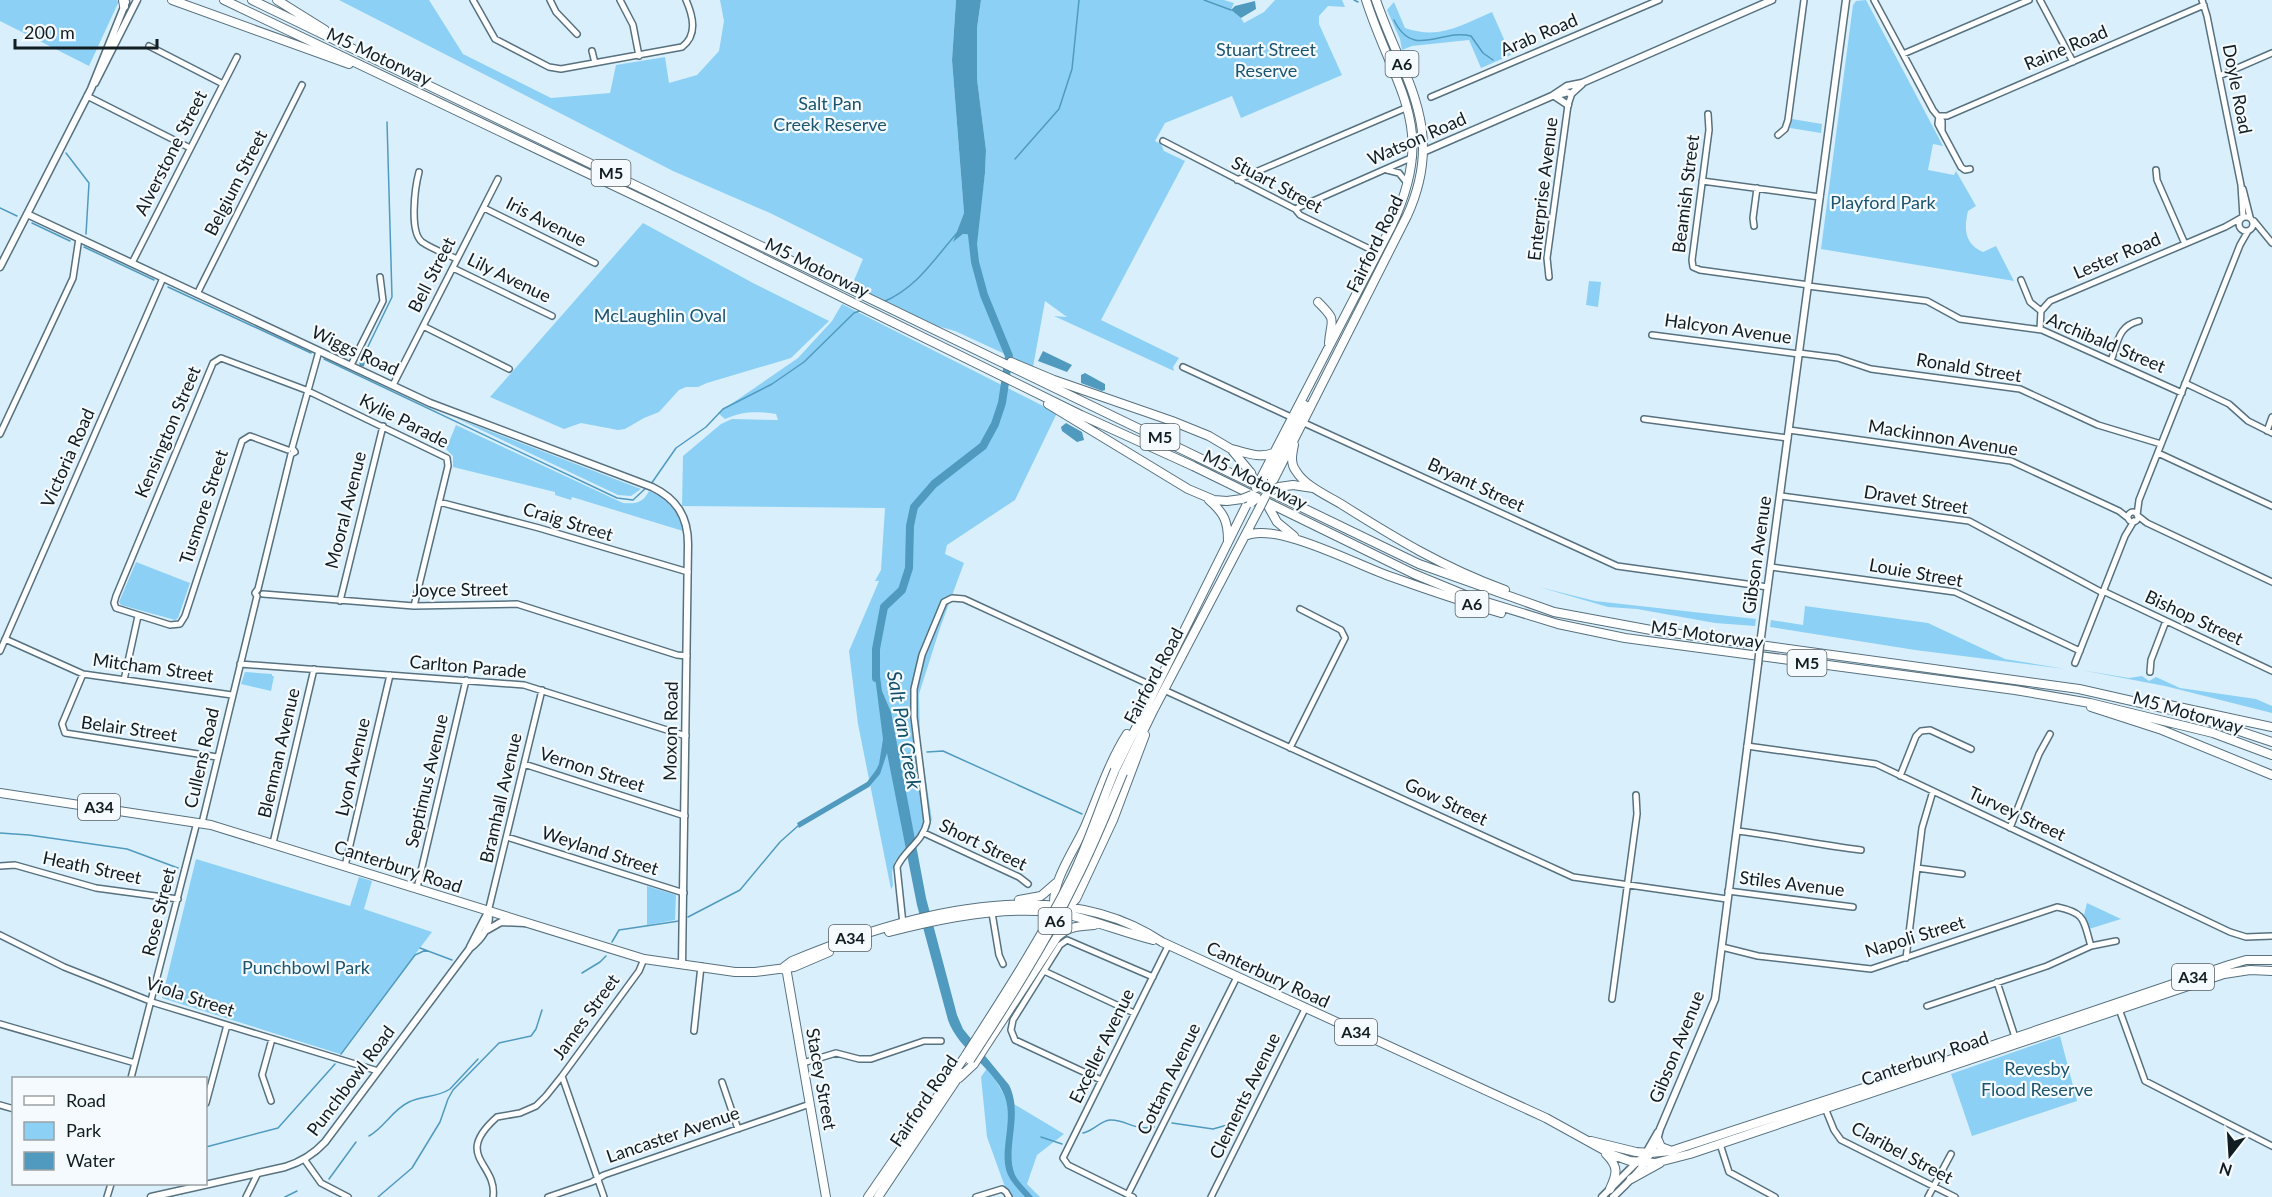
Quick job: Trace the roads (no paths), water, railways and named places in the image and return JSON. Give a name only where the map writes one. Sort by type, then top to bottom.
[{"type":"highway","points":[[172,0],[297,44],[406,86]]},
{"type":"highway","name":"M5 Motorway","points":[[224,0],[831,291],[1045,400],[1192,466],[1414,574],[1470,597],[1558,624],[1658,644],[2058,697],[2133,712],[2213,733],[2272,755]]},
{"type":"highway","name":"M5 Motorway","points":[[252,0],[943,335],[1053,383],[1419,564],[1554,612],[1662,632],[2079,689],[2185,713],[2272,742]]},
{"type":"highway","points":[[277,0],[387,64]]},
{"type":"highway","name":"A6","points":[[1366,0],[1408,107],[1412,126],[1413,157]]},
{"type":"highway","name":"A6","points":[[1377,1],[1416,98],[1422,128],[1423,153]]},
{"type":"highway","name":"Watson Road","points":[[1413,157],[1423,153]]},
{"type":"highway","name":"Fairford Road","points":[[878,1197],[959,1078],[1060,900],[1119,772],[1136,725],[1160,689],[1245,536],[1252,521],[1266,467],[1273,453],[1297,420],[1328,363],[1343,342],[1412,205],[1419,183],[1423,153]]},
{"type":"highway","name":"Fairford Road","points":[[1119,772],[1152,713],[1160,689],[1227,544],[1296,434],[1297,420],[1329,349],[1398,212],[1408,184],[1413,157]]},
{"type":"highway","points":[[1318,302],[1331,315],[1333,322],[1329,349]]},
{"type":"highway","name":"A6","points":[[1053,383],[1172,421],[1209,436],[1231,449],[1254,455],[1273,453]]},
{"type":"highway","name":"M5","points":[[1045,400],[1161,474],[1205,497],[1219,508],[1226,518],[1227,544]]},
{"type":"highway","points":[[1260,493],[1297,420]]},
{"type":"highway","name":"M5","points":[[1296,434],[1292,458],[1294,468],[1318,490],[1427,557],[1488,584],[1589,619]]},
{"type":"highway","name":"A6","points":[[1231,449],[1251,473],[1270,512],[1283,529],[1300,540]]},
{"type":"highway","points":[[1260,493],[1298,485],[1318,490]]},
{"type":"highway","name":"M5","points":[[1205,497],[1221,501],[1260,493]]},
{"type":"highway","name":"A6","points":[[1245,536],[1252,532],[1267,533],[1300,540],[1388,576],[1452,598],[1533,621],[1558,624]]},
{"type":"highway","points":[[2079,689],[2184,707],[2272,727]]},
{"type":"highway","points":[[2058,697],[2162,730],[2272,775]]},
{"type":"highway","points":[[1070,907],[1089,874],[1118,809],[1152,713]]},
{"type":"highway","name":"A6","points":[[1056,910],[1054,895],[1111,760],[1130,729],[1136,725]]},
{"type":"highway","name":"Canterbury Road","points":[[0,793],[199,822],[645,959],[682,964],[751,972],[771,971],[856,936],[933,919],[1024,904],[1056,910],[1165,944]]},
{"type":"highway","name":"A6","points":[[1003,906],[1012,901],[1045,894],[1052,889],[1064,872]]},
{"type":"highway","points":[[1089,874],[1082,900],[1090,912]]},
{"type":"highway","name":"Canterbury Road","points":[[933,919],[1070,907],[1090,912],[1126,924],[1591,1141],[1620,1149],[1649,1153],[1671,1150],[1824,1105],[2118,1006],[2237,963],[2272,960]]},
{"type":"highway","points":[[970,1059],[1064,930],[1078,926],[1102,925]]},
{"type":"highway","name":"Stacey Street","points":[[784,967],[787,973],[826,1197]]},
{"type":"highway","name":"Canterbury Road","points":[[1591,1141],[1596,1148],[1621,1158],[1642,1162],[1664,1161],[1720,1144],[2015,1037],[2224,974],[2250,970],[2272,971]]},
{"type":"highway","name":"Fairford Road","points":[[868,1197],[970,1059]]},
{"type":"highway","points":[[1658,1140],[1663,1148],[1671,1150]]},
{"type":"highway","points":[[1603,1151],[1617,1171],[1611,1193]]},
{"type":"highway","points":[[1631,1179],[1664,1161]]},
{"type":"main road","points":[[91,88],[102,72],[137,0]]},
{"type":"main road","name":"Watson Road","points":[[1423,153],[1772,0]]},
{"type":"main road","name":"Gibson Avenue","points":[[1649,1153],[1714,1002],[1808,285],[1848,1]]},
{"type":"main road","points":[[0,267],[91,88],[124,2]]},
{"type":"main road","points":[[1552,96],[1568,105]]},
{"type":"main road","name":"Wiggs Road","points":[[27,214],[430,403],[644,484],[674,502]]},
{"type":"main road","name":"Moxon Road","points":[[674,502],[687,527],[688,572],[682,964]]},
{"type":"main road","name":"Punchbowl Road","points":[[470,948],[476,944],[485,931],[490,918],[489,912]]},
{"type":"main road","name":"Punchbowl Road","points":[[207,1183],[285,1167],[304,1159],[325,1142],[470,948],[489,912]]},
{"type":"main road","points":[[485,931],[498,922],[526,923]]},
{"type":"main road","name":"Gibson Avenue","points":[[1642,1162],[1658,1140],[1660,1129]]},
{"type":"main road","points":[[1602,1197],[1631,1179],[1642,1162]]},
{"type":"main road","points":[[1611,1193],[1642,1162]]},
{"type":"main road","name":"Punchbowl Road","points":[[151,1197],[183,1187]]},
{"type":"street","points":[[473,0],[492,36],[501,43],[553,68],[561,69],[679,49],[689,41],[693,26],[686,0]]},
{"type":"street","points":[[550,0],[556,12],[577,34]]},
{"type":"street","points":[[620,0],[633,25],[639,56]]},
{"type":"street","name":"Arab Road","points":[[1431,97],[1659,0]]},
{"type":"street","points":[[1778,135],[1785,129],[1788,120],[1804,0]]},
{"type":"street","points":[[1874,0],[1933,111],[1939,116],[1937,120],[1961,167],[1965,170],[1970,169]]},
{"type":"street","points":[[1903,54],[2029,0]]},
{"type":"street","points":[[2040,0],[2073,62]]},
{"type":"street","name":"Raine Road","points":[[1939,116],[1947,116],[2073,62],[2209,0]]},
{"type":"street","name":"Doyle Road","points":[[2203,3],[2246,218]]},
{"type":"street","points":[[149,46],[223,84]]},
{"type":"street","points":[[592,51],[595,63]]},
{"type":"street","points":[[2219,76],[2272,53]]},
{"type":"street","name":"Alverstone Street","points":[[132,263],[237,57]]},
{"type":"street","name":"Belgium Street","points":[[197,294],[302,85]]},
{"type":"street","name":"Enterprise Avenue","points":[[1549,277],[1547,258],[1568,91]]},
{"type":"street","points":[[87,96],[190,148]]},
{"type":"street","points":[[1236,180],[1408,107]]},
{"type":"street","name":"Beamish Street","points":[[1708,114],[1709,130],[1691,263],[1693,267],[1700,270],[1808,285]]},
{"type":"street","name":"Stuart Street","points":[[1163,141],[1294,209],[1300,215],[1378,253]]},
{"type":"street","name":"Watson Road","points":[[1294,209],[1413,157]]},
{"type":"street","points":[[1382,171],[1390,170],[1400,173],[1408,184]]},
{"type":"street","points":[[2156,170],[2157,180],[2185,244]]},
{"type":"street","points":[[419,172],[415,188],[415,233],[421,241],[457,259]]},
{"type":"street","name":"Bell Street","points":[[393,385],[498,179]]},
{"type":"street","points":[[1702,181],[1820,196]]},
{"type":"street","points":[[1754,226],[1757,188]]},
{"type":"street","name":"Iris Avenue","points":[[484,207],[595,263]]},
{"type":"street","points":[[2240,245],[2239,222],[2246,218]]},
{"type":"street","points":[[2075,663],[2240,245],[2253,225],[2246,218]]},
{"type":"street","points":[[2246,218],[2270,240]]},
{"type":"street","name":"Lester Road","points":[[2041,311],[2053,300],[2246,218]]},
{"type":"street","name":"Lester Road","points":[[2225,227],[2249,230]]},
{"type":"street","points":[[2249,230],[2270,240]]},
{"type":"street","points":[[0,434],[73,278],[79,238]]},
{"type":"street","name":"Lily Avenue","points":[[453,268],[552,316]]},
{"type":"street","points":[[351,365],[383,301],[380,277]]},
{"type":"street","name":"Victoria Road","points":[[0,651],[163,278]]},
{"type":"street","points":[[2021,280],[2030,302],[2041,311],[2040,329]]},
{"type":"street","name":"Archibald Street","points":[[1808,285],[1927,301],[1960,319],[2040,329],[2182,393]]},
{"type":"street","points":[[2111,361],[2123,328],[2139,321]]},
{"type":"street","points":[[423,327],[509,369]]},
{"type":"street","name":"Halcyon Avenue","points":[[1652,335],[1799,353]]},
{"type":"street","name":"Cullens Road","points":[[199,822],[259,593],[290,451],[319,351]]},
{"type":"street","name":"Ronald Street","points":[[1799,353],[1838,358],[1871,369],[2020,389],[2098,425],[2161,444]]},
{"type":"street","name":"Kensington Street","points":[[138,616],[116,609],[114,603],[116,596],[215,361],[219,358],[228,359],[308,391]]},
{"type":"street","name":"Bryant Street","points":[[1183,367],[1617,566],[1768,587]]},
{"type":"street","points":[[2185,383],[2229,404],[2248,422],[2269,432],[2272,417]]},
{"type":"street","name":"Kylie Parade","points":[[308,391],[447,458],[448,466],[414,606]]},
{"type":"street","points":[[1644,419],[1788,438]]},
{"type":"street","name":"Mooral Avenue","points":[[340,601],[383,426]]},
{"type":"street","name":"Mackinnon Avenue","points":[[1789,430],[2007,459],[2133,517]]},
{"type":"street","name":"Tusmore Street","points":[[138,616],[174,626],[180,624],[183,619],[242,441],[250,436],[290,451]]},
{"type":"street","points":[[2158,453],[2272,506]]},
{"type":"street","name":"Dravet Street","points":[[1780,496],[1970,521],[2103,592]]},
{"type":"street","name":"Craig Street","points":[[439,502],[688,572]]},
{"type":"street","points":[[2133,517],[2272,582]]},
{"type":"street","name":"Louie Street","points":[[1771,567],[1955,592],[2080,651]]},
{"type":"street","name":"Bishop Street","points":[[2103,592],[2272,671]]},
{"type":"street","name":"Joyce Street","points":[[259,593],[414,606],[517,604],[687,656]]},
{"type":"street","name":"Gow Street","points":[[903,926],[898,865],[924,833],[927,816],[914,717],[914,689],[922,655],[939,610],[948,599],[956,597],[1573,877],[1727,899]]},
{"type":"street","points":[[1290,748],[1345,638],[1341,630],[1300,609]]},
{"type":"street","points":[[124,680],[138,616]]},
{"type":"street","points":[[2150,672],[2151,660],[2166,621]]},
{"type":"street","name":"Mitcham Street","points":[[5,639],[83,674],[232,695]]},
{"type":"street","name":"Carlton Parade","points":[[240,664],[519,684],[686,736]]},
{"type":"street","name":"Blenman Avenue","points":[[273,843],[314,669]]},
{"type":"street","name":"Belair Street","points":[[83,674],[62,724],[63,731],[68,735],[217,757]]},
{"type":"street","name":"Lyon Avenue","points":[[345,866],[390,675]]},
{"type":"street","name":"Septimus Avenue","points":[[417,888],[466,680]]},
{"type":"street","name":"Bramhall Avenue","points":[[489,912],[542,690]]},
{"type":"street","points":[[1900,776],[1916,736],[1921,731],[1930,730],[1971,749]]},
{"type":"street","points":[[2010,828],[2039,754],[2050,734]]},
{"type":"street","name":"Turvey Street","points":[[1747,747],[1873,763],[2224,930],[2241,936],[2272,937]]},
{"type":"street","name":"Vernon Street","points":[[524,764],[685,816]]},
{"type":"street","points":[[1906,958],[1923,821],[1933,791]]},
{"type":"street","points":[[1612,999],[1637,814],[1636,795]]},
{"type":"street","name":"Rose Street","points":[[131,1077],[199,822]]},
{"type":"street","points":[[1737,831],[1791,837],[1809,843],[1861,850]]},
{"type":"street","name":"Short Street","points":[[924,833],[1019,877],[1028,884]]},
{"type":"street","name":"Weyland Street","points":[[507,837],[684,893]]},
{"type":"street","name":"Heath Street","points":[[0,866],[15,865],[96,888],[178,899]]},
{"type":"street","points":[[1917,868],[1962,874]]},
{"type":"street","name":"Stiles Avenue","points":[[1728,891],[1853,907]]},
{"type":"street","name":"Napoli Street","points":[[1722,947],[1758,956],[1867,969],[1876,968],[2057,907],[2076,912],[2081,916],[2091,946]]},
{"type":"street","points":[[992,913],[999,955],[1004,964]]},
{"type":"street","name":"Viola Street","points":[[0,936],[64,967],[151,1002],[378,1071]]},
{"type":"street","points":[[1101,1080],[1018,1042],[1011,1030],[1013,1020],[1062,942],[1067,939],[1153,977]]},
{"type":"street","points":[[1927,1006],[2047,966],[2091,946],[2116,941]]},
{"type":"street","name":"Exceller Avenue","points":[[1131,1196],[1064,1160],[1153,977],[1165,944]]},
{"type":"street","name":"James Street","points":[[604,1197],[562,1076],[639,971],[645,959]]},
{"type":"street","points":[[694,1031],[701,966]]},
{"type":"street","points":[[1044,971],[1134,1013]]},
{"type":"street","name":"Cottam Avenue","points":[[1131,1196],[1237,977]]},
{"type":"street","points":[[1997,982],[2015,1037]]},
{"type":"street","points":[[2118,1006],[2145,1082],[2272,1146]]},
{"type":"street","name":"Clements Avenue","points":[[1211,1197],[1305,1009]]},
{"type":"street","points":[[0,1024],[135,1063]]},
{"type":"street","points":[[207,1100],[227,1025]]},
{"type":"street","points":[[271,1101],[262,1075],[272,1039]]},
{"type":"street","points":[[803,1063],[836,1053],[859,1059],[871,1059],[924,1041],[941,1041]]},
{"type":"street","points":[[493,1197],[491,1178],[478,1157],[477,1148],[480,1140],[497,1117],[520,1113],[540,1103],[562,1076]]},
{"type":"street","points":[[722,1082],[738,1129]]},
{"type":"street","name":"Lancaster Avenue","points":[[548,1197],[810,1104]]},
{"type":"street","name":"Claribel Street","points":[[1824,1105],[1834,1130],[1841,1140],[1955,1197]]},
{"type":"street","points":[[1720,1144],[1729,1172],[1775,1197]]},
{"type":"street","points":[[1929,1197],[1951,1154]]},
{"type":"street","points":[[304,1159],[319,1181],[347,1197]]},
{"type":"street","points":[[246,1197],[258,1173]]},
{"type":"street","points":[[976,1197],[1003,1189],[1008,1197]]},
{"type":"water","points":[[956,0],[981,0],[977,28],[977,79],[986,150],[977,244],[973,235],[963,234],[953,242],[964,213],[952,60]]},
{"type":"water","points":[[1255,1],[1256,9],[1241,18],[1231,10],[1235,6]]},
{"type":"water","points":[[1043,351],[1072,365],[1067,372],[1038,361]]},
{"type":"water","points":[[1085,373],[1105,384],[1105,390],[1081,383],[1081,375]]},
{"type":"water","points":[[1066,423],[1082,432],[1084,440],[1077,442],[1062,431],[1061,427]]},
{"type":"water","points":[[874,669],[879,669],[882,691],[891,712],[926,898],[957,1015],[963,1029],[1009,1085],[1015,1108],[1012,1165],[1015,1175],[1033,1197],[1025,1197],[1008,1175],[1005,1166],[1008,1117],[1005,1097],[1000,1086],[960,1041],[948,1020],[917,905],[887,753],[880,774],[869,787],[799,828],[797,823],[867,782],[879,764],[883,739]]},
{"type":"waterway","points":[[1015,159],[1059,109],[1072,69],[1079,0]]},
{"type":"waterway","points":[[1204,0],[1231,10]]},
{"type":"waterway","points":[[1354,0],[1358,2]]},
{"type":"waterway","points":[[1394,20],[1402,32],[1419,41],[1449,36],[1471,36],[1483,53],[1493,60]]},
{"type":"waterway","points":[[360,363],[392,297],[387,122]]},
{"type":"waterway","points":[[66,153],[89,183],[86,234]]},
{"type":"waterway","points":[[0,208],[17,216]]},
{"type":"waterway","points":[[32,223],[70,241]]},
{"type":"waterway","name":"Salt Pan Creek","points":[[876,678],[876,649],[884,607],[902,590],[909,568],[910,526],[914,507],[934,484],[983,446],[995,424],[1002,403],[1009,356],[984,295],[975,262],[971,226]]},
{"type":"waterway","points":[[883,302],[915,281],[957,233]]},
{"type":"waterway","points":[[84,247],[154,280]]},
{"type":"waterway","points":[[168,287],[311,353]]},
{"type":"waterway","points":[[651,484],[676,448],[706,427],[723,409],[772,384],[804,362],[854,313],[862,310]]},
{"type":"waterway","points":[[362,364],[364,357]]},
{"type":"waterway","points":[[324,359],[617,498],[633,500],[647,487]]},
{"type":"waterway","points":[[927,752],[943,751],[1082,814]]},
{"type":"waterway","points":[[898,755],[913,753]]},
{"type":"waterway","points":[[688,917],[740,890],[780,842],[799,825]]},
{"type":"waterway","points":[[0,833],[127,849],[178,868]]},
{"type":"waterway","points":[[612,942],[619,930],[679,921]]},
{"type":"waterway","points":[[420,948],[452,960]]},
{"type":"waterway","points":[[341,1054],[415,955],[426,950]]},
{"type":"waterway","points":[[582,973],[606,956]]},
{"type":"waterway","points":[[378,1197],[412,1168],[440,1122],[453,1090],[499,1043],[531,1036],[536,1029],[542,1010]]},
{"type":"waterway","points":[[369,1136],[403,1105],[450,1089],[478,1059]]},
{"type":"waterway","points":[[207,1147],[278,1128],[335,1064]]},
{"type":"waterway","points":[[1083,1133],[1110,1120],[1146,1128],[1154,1127]]},
{"type":"waterway","points":[[1172,1123],[1213,1129],[1241,1121]]},
{"type":"waterway","points":[[1041,1137],[1062,1144]]},
{"type":"waterway","points":[[329,1179],[356,1142]]},
{"type":"waterway","points":[[285,1197],[297,1191]]},
{"type":"park label","name":"Stuart Street Reserve","points":[[1266,60]]},
{"type":"park label","name":"Salt Pan Creek Reserve","points":[[830,114]]},
{"type":"park label","name":"Playford Park","points":[[1883,203]]},
{"type":"park label","name":"McLaughlin Oval","points":[[660,316]]},
{"type":"park label","name":"Punchbowl Park","points":[[306,968]]},
{"type":"park label","name":"Revesby Flood Reserve","points":[[2037,1079]]}]
